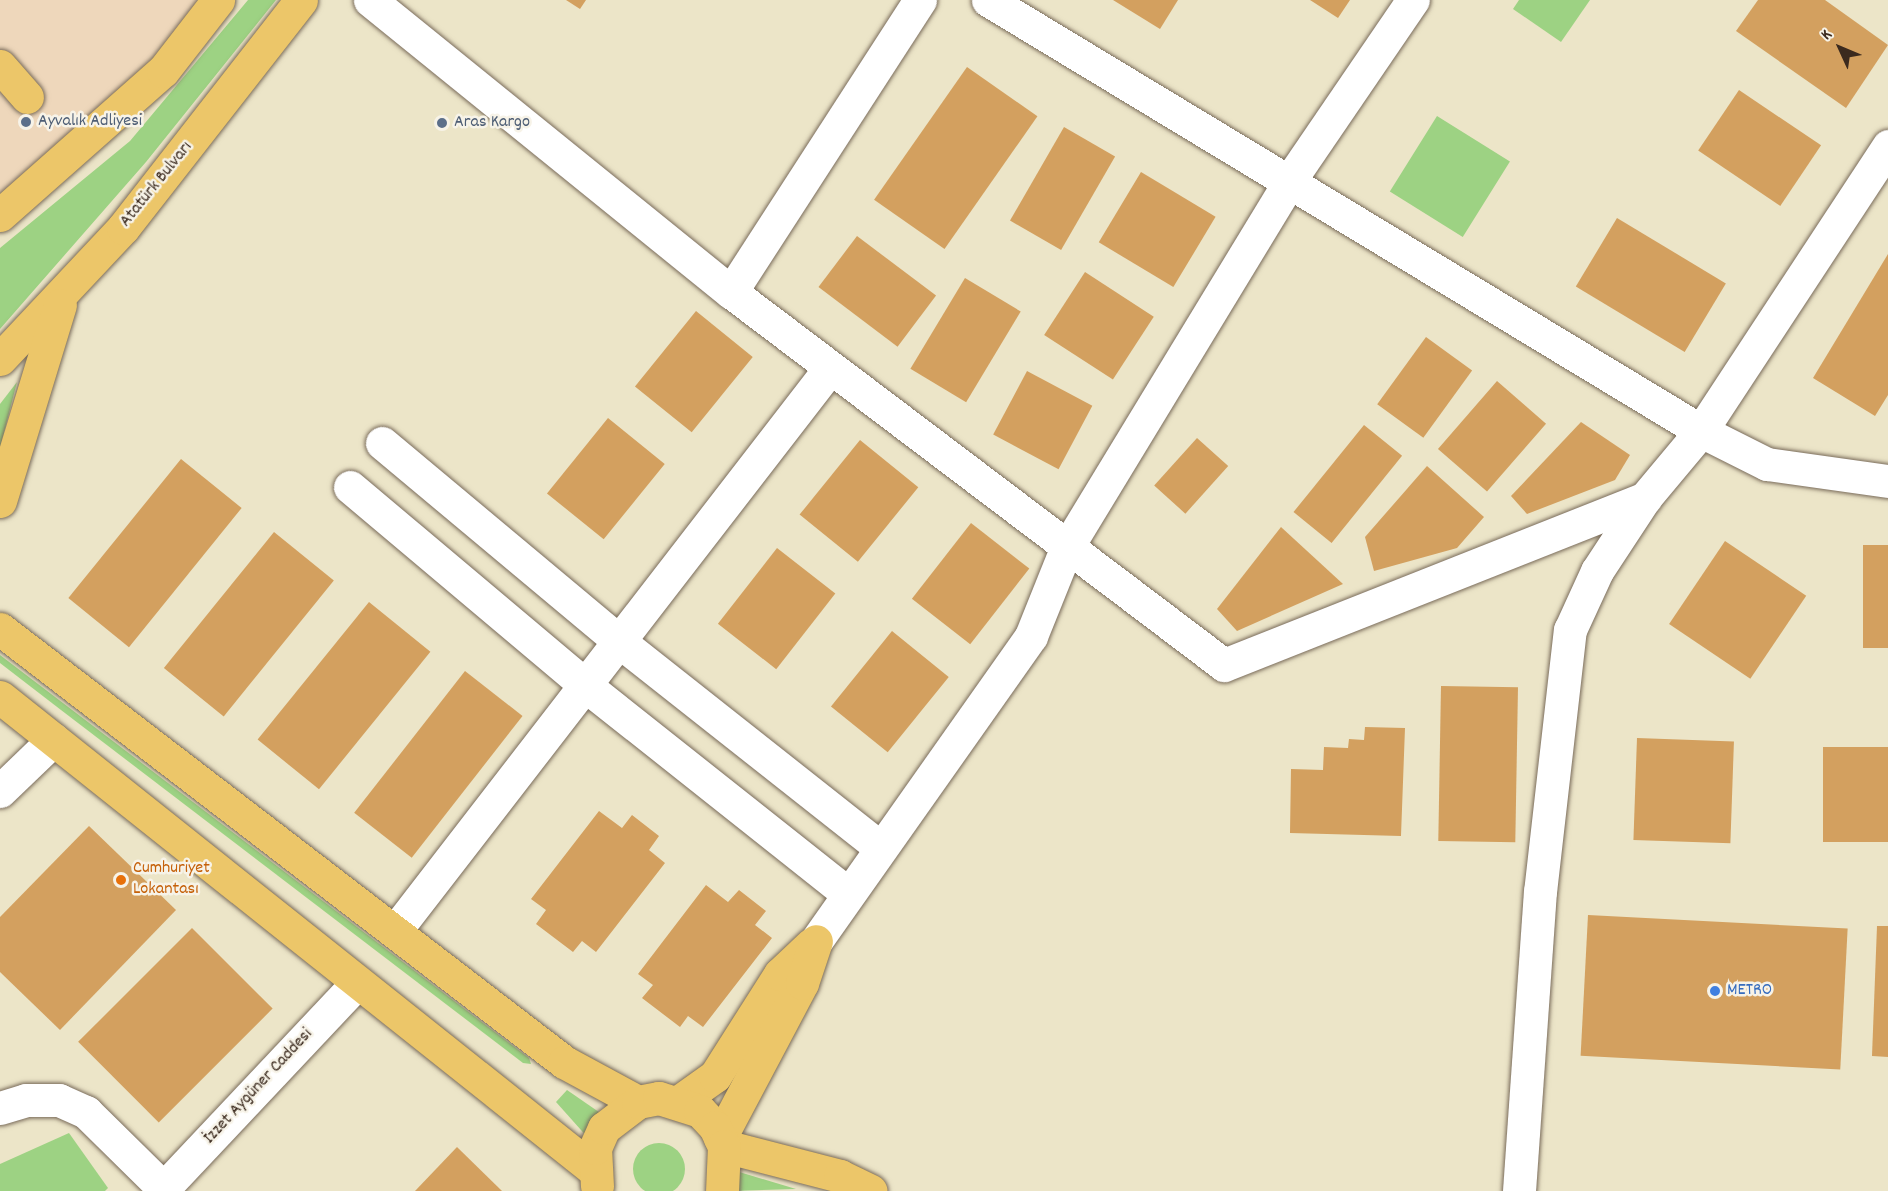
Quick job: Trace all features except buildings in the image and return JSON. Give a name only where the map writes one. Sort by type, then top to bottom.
[{"type":"main road","points":[[0,215],[163,71],[218,0]]},
{"type":"main road","name":"Atatürk Bulvarı","points":[[0,359],[62,298],[301,0]]},
{"type":"main road","points":[[0,66],[27,97]]},
{"type":"main road","points":[[0,193],[48,172]]},
{"type":"main road","points":[[0,501],[62,298]]},
{"type":"main road","points":[[0,629],[564,1062],[638,1102],[680,1101],[700,1111],[722,1142],[840,1176],[871,1191]]},
{"type":"main road","points":[[0,697],[595,1180],[604,1128],[638,1102]]},
{"type":"main road","points":[[680,1101],[715,1076],[780,974],[816,941]]},
{"type":"main road","points":[[722,1191],[722,1142],[802,983],[816,941]]},
{"type":"street","points":[[370,0],[731,292],[1066,549],[1224,665],[1645,498]]},
{"type":"street","points":[[731,292],[920,0]]},
{"type":"street","points":[[988,0],[1290,180],[1701,431],[1767,464],[1888,481]]},
{"type":"street","points":[[816,941],[846,892],[1031,636],[1066,549],[1290,180],[1413,0]]},
{"type":"street","points":[[1519,1191],[1540,892],[1563,669],[1570,630],[1597,572],[1645,498],[1701,431],[1888,146]]},
{"type":"street","points":[[395,931],[830,368]]},
{"type":"street","points":[[382,443],[620,642],[880,847]]},
{"type":"street","points":[[350,488],[586,686],[846,892]]},
{"type":"street","points":[[0,791],[53,740]]},
{"type":"street","name":"İzzet Aygüner Caddesi","points":[[162,1190],[356,984]]},
{"type":"street","points":[[0,1108],[26,1100],[59,1100],[86,1112],[162,1190]]},
{"type":"shaded area","points":[[0,0],[218,0],[48,172],[0,193]]},
{"type":"green space","points":[[248,0],[276,0],[146,162],[0,329],[0,248],[130,141]]},
{"type":"green space","points":[[1519,0],[1590,0],[1561,42],[1513,9]]},
{"type":"green space","points":[[1437,116],[1510,162],[1463,237],[1390,191]]},
{"type":"green space","points":[[17,382],[0,448],[0,404]]},
{"type":"green space","points":[[0,655],[529,1058],[531,1064],[523,1063],[61,710],[0,663]]},
{"type":"green space","points":[[567,1090],[609,1119],[589,1139],[556,1102]]},
{"type":"green space","points":[[69,1133],[108,1188],[105,1191],[0,1191],[0,1164]]},
{"type":"green space","points":[[659,1143],[669,1145],[677,1151],[683,1159],[685,1169],[683,1179],[677,1187],[669,1193],[659,1195],[649,1193],[641,1187],[635,1179],[633,1169],[635,1159],[641,1151],[649,1145]]},
{"type":"green space","points":[[736,1171],[796,1189],[732,1191]]},
{"type":"place","name":"Ayvalık Adliyesi","points":[[26,122]]},
{"type":"place","name":"Aras Kargo","points":[[442,123]]},
{"type":"place","name":"Cumhuriyet Lokantası","points":[[121,880]]},
{"type":"place","name":"METRO","points":[[1715,991]]}]
